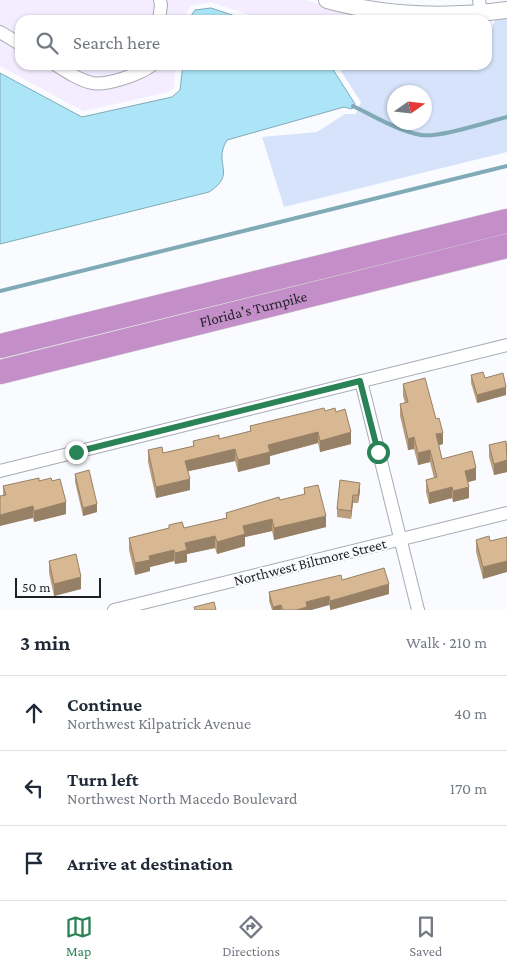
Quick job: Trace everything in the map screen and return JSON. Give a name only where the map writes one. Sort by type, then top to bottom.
[{"type":"highway","name":"Florida's Turnpike","points":[[0,346],[507,221]]},
{"type":"highway","name":"Florida's Turnpike","points":[[0,372],[507,246]]},
{"type":"street","points":[[160,0],[162,5],[160,15]]},
{"type":"street","points":[[327,0],[398,14],[480,7],[507,10]]},
{"type":"street","points":[[0,32],[15,41]]},
{"type":"street","points":[[64,70],[94,84],[141,74],[146,70]]},
{"type":"street","points":[[0,471],[507,345]]},
{"type":"street","points":[[360,381],[418,610]]},
{"type":"street","name":"Northwest Biltmore Street","points":[[114,610],[507,513]]},
{"type":"shaded area","points":[[0,0],[305,0],[333,8],[416,15],[250,15],[210,2],[191,6],[185,15],[15,15],[15,70],[176,70],[174,88],[169,92],[83,111],[0,66]]},
{"type":"shaded area","points":[[211,8],[232,15],[192,15],[195,10]]},
{"type":"shaded area","points":[[507,16],[507,152],[284,207],[262,137],[317,132],[345,114],[356,114],[361,102],[340,70],[492,70],[492,27],[496,17]]},
{"type":"shaded area","points":[[182,70],[333,70],[355,104],[352,109],[344,107],[227,140],[222,156],[222,179],[209,192],[0,244],[0,73],[82,117],[172,97],[180,90]]},
{"type":"building","points":[[483,372],[485,378],[503,373],[506,387],[477,395],[471,375]]},
{"type":"building","points":[[425,378],[436,419],[439,418],[443,433],[436,434],[442,459],[472,451],[476,468],[465,471],[469,487],[453,491],[452,487],[429,493],[426,480],[437,477],[430,450],[418,453],[414,437],[408,439],[400,404],[408,402],[403,384]]},
{"type":"building","points":[[324,408],[325,411],[335,408],[336,412],[345,409],[351,432],[320,441],[318,432],[268,445],[270,452],[238,460],[235,449],[185,461],[190,479],[156,487],[148,450],[162,447],[163,453],[194,446],[193,441],[219,435],[219,439],[251,431],[250,426]]},
{"type":"building","points":[[506,441],[507,460],[494,464],[489,445]]},
{"type":"building","points":[[89,470],[97,504],[83,508],[75,474]]},
{"type":"building","points":[[39,478],[39,481],[51,478],[52,481],[60,479],[66,502],[34,511],[33,506],[0,515],[0,496],[6,495],[3,486]]},
{"type":"building","points":[[340,480],[360,483],[358,495],[353,495],[351,511],[337,509]]},
{"type":"building","points":[[318,485],[326,516],[274,528],[272,519],[243,526],[245,534],[217,542],[215,536],[185,543],[187,550],[175,553],[174,550],[149,556],[150,560],[135,563],[129,538],[169,528],[169,525],[182,522],[184,528],[227,518],[226,513],[279,497],[280,500],[305,494],[304,488]]},
{"type":"building","points":[[489,536],[490,541],[507,537],[507,561],[483,567],[476,540]]},
{"type":"building","points":[[76,554],[81,577],[54,584],[49,561]]},
{"type":"building","points":[[384,568],[389,584],[330,601],[329,596],[306,602],[307,607],[296,610],[283,610],[281,605],[273,607],[269,592],[341,575],[342,580]]},
{"type":"building","points":[[214,602],[216,610],[195,610],[194,607]]},
{"type":"waterway","points":[[353,106],[395,127],[421,135],[451,132],[507,117]]},
{"type":"waterway","points":[[0,291],[507,166]]},
{"type":"route","points":[[76,452],[360,381],[378,452]]}]
